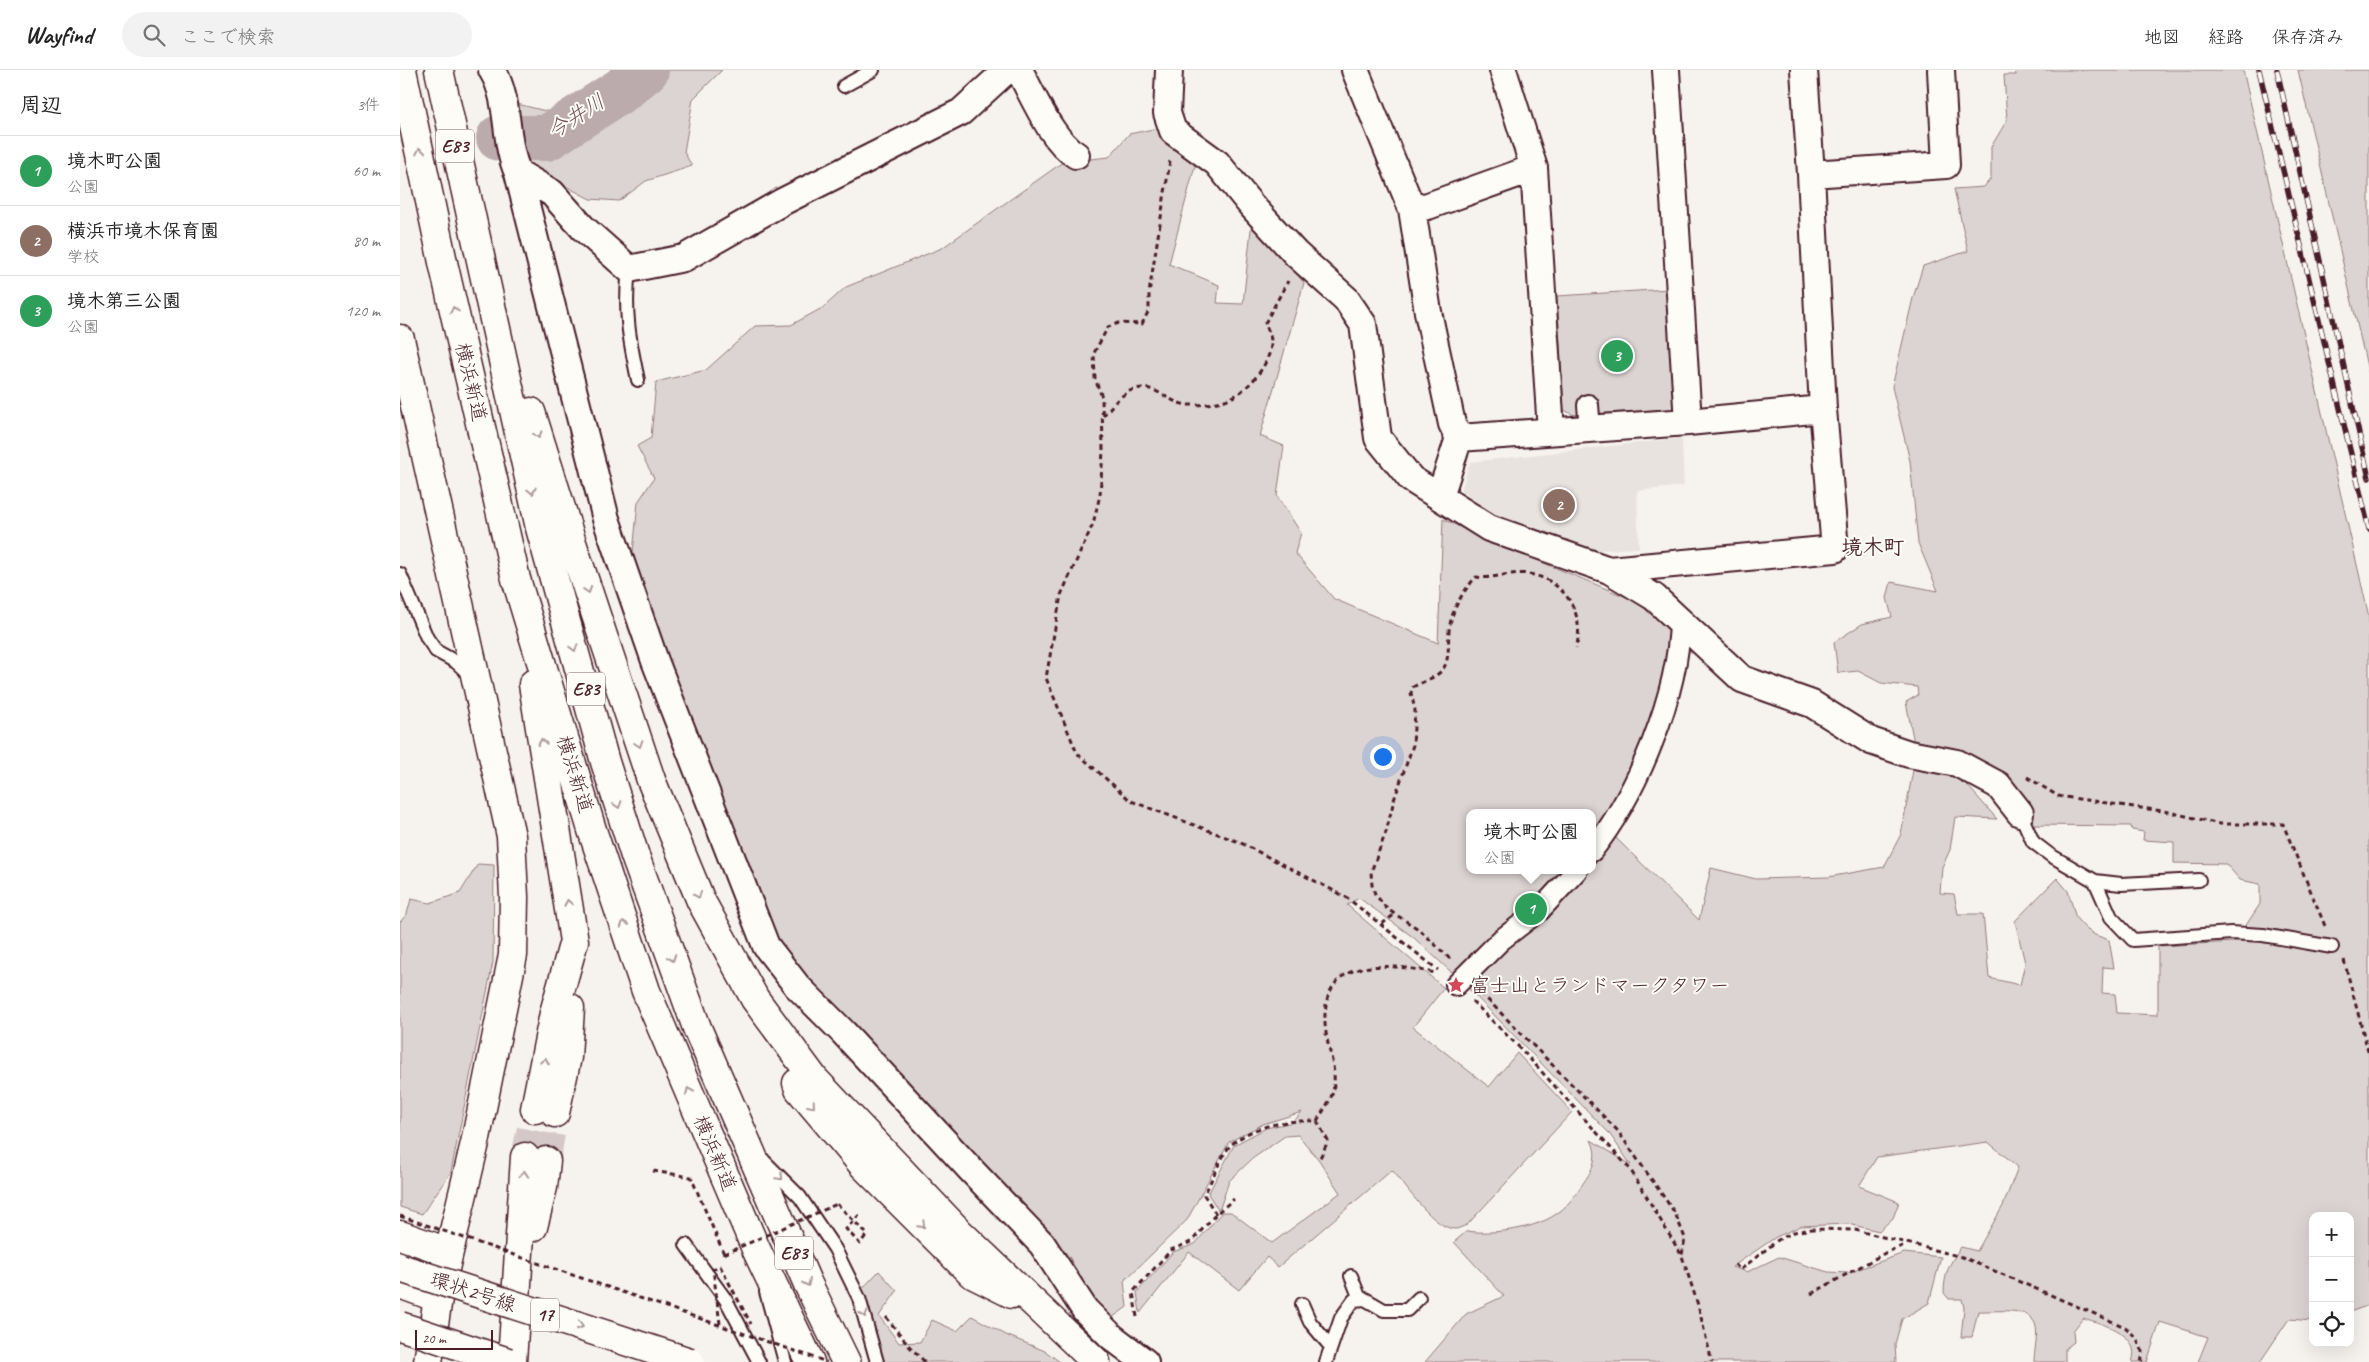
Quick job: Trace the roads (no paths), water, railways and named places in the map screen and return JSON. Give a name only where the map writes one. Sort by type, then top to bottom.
[{"type":"main road","name":"横浜新道","points":[[402,70],[444,267],[516,579],[592,830],[646,991],[756,1249],[810,1362]]},
{"type":"main road","name":"横浜新道","points":[[439,70],[540,528],[605,762],[635,856],[697,1028],[806,1282],[846,1362]]},
{"type":"main road","points":[[472,222],[572,543],[651,780],[701,901],[755,999],[815,1080],[959,1232],[1096,1362]]},
{"type":"main road","points":[[400,339],[474,678],[511,836],[514,897],[512,955],[475,1143],[438,1298],[428,1362]]},
{"type":"main road","points":[[516,579],[574,941],[567,1057],[545,1111]]},
{"type":"main road","points":[[400,1326],[510,1362],[516,1297],[536,1159]]},
{"type":"main road","points":[[400,1235],[448,1252]]},
{"type":"main road","name":"環状2号線","points":[[400,1268],[690,1362]]},
{"type":"main road","points":[[400,1284],[438,1298]]},
{"type":"street","points":[[492,70],[498,81],[505,105],[516,168],[606,519],[658,670],[766,946],[796,986],[843,1032],[1042,1244],[1085,1310],[1112,1337],[1145,1362]]},
{"type":"street","points":[[516,168],[552,193],[583,228],[629,269],[684,258],[782,202],[961,112],[1008,70]]},
{"type":"street","points":[[1019,70],[1056,134],[1068,149],[1076,155]]},
{"type":"street","points":[[1169,70],[1167,113],[1174,131],[1217,163],[1251,205],[1306,263],[1346,299],[1363,324],[1378,438],[1411,479],[1489,528],[1609,570],[1654,597],[1742,679],[1812,704],[1871,741],[1910,754],[1957,763],[1998,785],[2020,813]]},
{"type":"street","points":[[1355,70],[1412,210],[1428,312],[1452,424],[1460,438],[1440,496]]},
{"type":"street","points":[[1503,70],[1534,168],[1551,432]]},
{"type":"street","points":[[1666,70],[1675,295],[1688,422]]},
{"type":"street","points":[[1609,570],[1835,548],[1823,409],[1812,174],[1804,70]]},
{"type":"street","points":[[1812,174],[1946,165],[1941,70]]},
{"type":"street","points":[[1412,210],[1534,168]]},
{"type":"street","points":[[1460,438],[1551,432],[1589,417],[1688,422],[1823,409]]},
{"type":"street","points":[[1596,846],[1612,826],[1639,776],[1672,680],[1680,638],[1680,620]]},
{"type":"street","points":[[1460,980],[1501,940],[1540,910],[1573,874]]},
{"type":"lane","points":[[844,86],[873,70]]},
{"type":"lane","points":[[629,269],[627,326],[638,380]]},
{"type":"lane","points":[[400,574],[427,638],[436,651],[456,662],[474,678]]},
{"type":"lane","points":[[2020,813],[2033,842],[2050,856],[2095,881],[2121,884],[2199,880]]},
{"type":"lane","points":[[2095,881],[2111,917],[2133,940],[2231,933],[2263,935],[2332,947]]},
{"type":"lane","points":[[745,1142],[800,1197],[835,1249],[859,1298],[877,1362]]},
{"type":"lane","points":[[686,1245],[726,1300],[759,1362]]},
{"type":"lane","points":[[756,1249],[771,1317],[785,1362]]},
{"type":"lane","points":[[1351,1276],[1360,1299]]},
{"type":"lane","points":[[1326,1362],[1341,1318],[1354,1300],[1365,1299],[1384,1310],[1406,1310],[1419,1298]]},
{"type":"lane","points":[[1302,1304],[1310,1322],[1331,1347]]},
{"type":"waterway","name":"今井川","points":[[499,138],[547,138],[623,89],[646,70]]},
{"type":"tunnel","points":[[525,1157],[535,1109]]},
{"type":"tunnel","points":[[546,1161],[555,1113]]},
{"type":"railway","points":[[2259,70],[2369,529]]},
{"type":"railway","points":[[2277,70],[2369,478]]},
{"type":"place","name":"境木第三公園","points":[[1617,356]]},
{"type":"place","name":"横浜市境木保育園","points":[[1559,505]]},
{"type":"place","name":"境木町公園","points":[[1531,909]]},
{"type":"place","name":"富士山とランドマークタワー","points":[[1456,985]]},
{"type":"district","name":"境木町","points":[[1873,547]]}]
